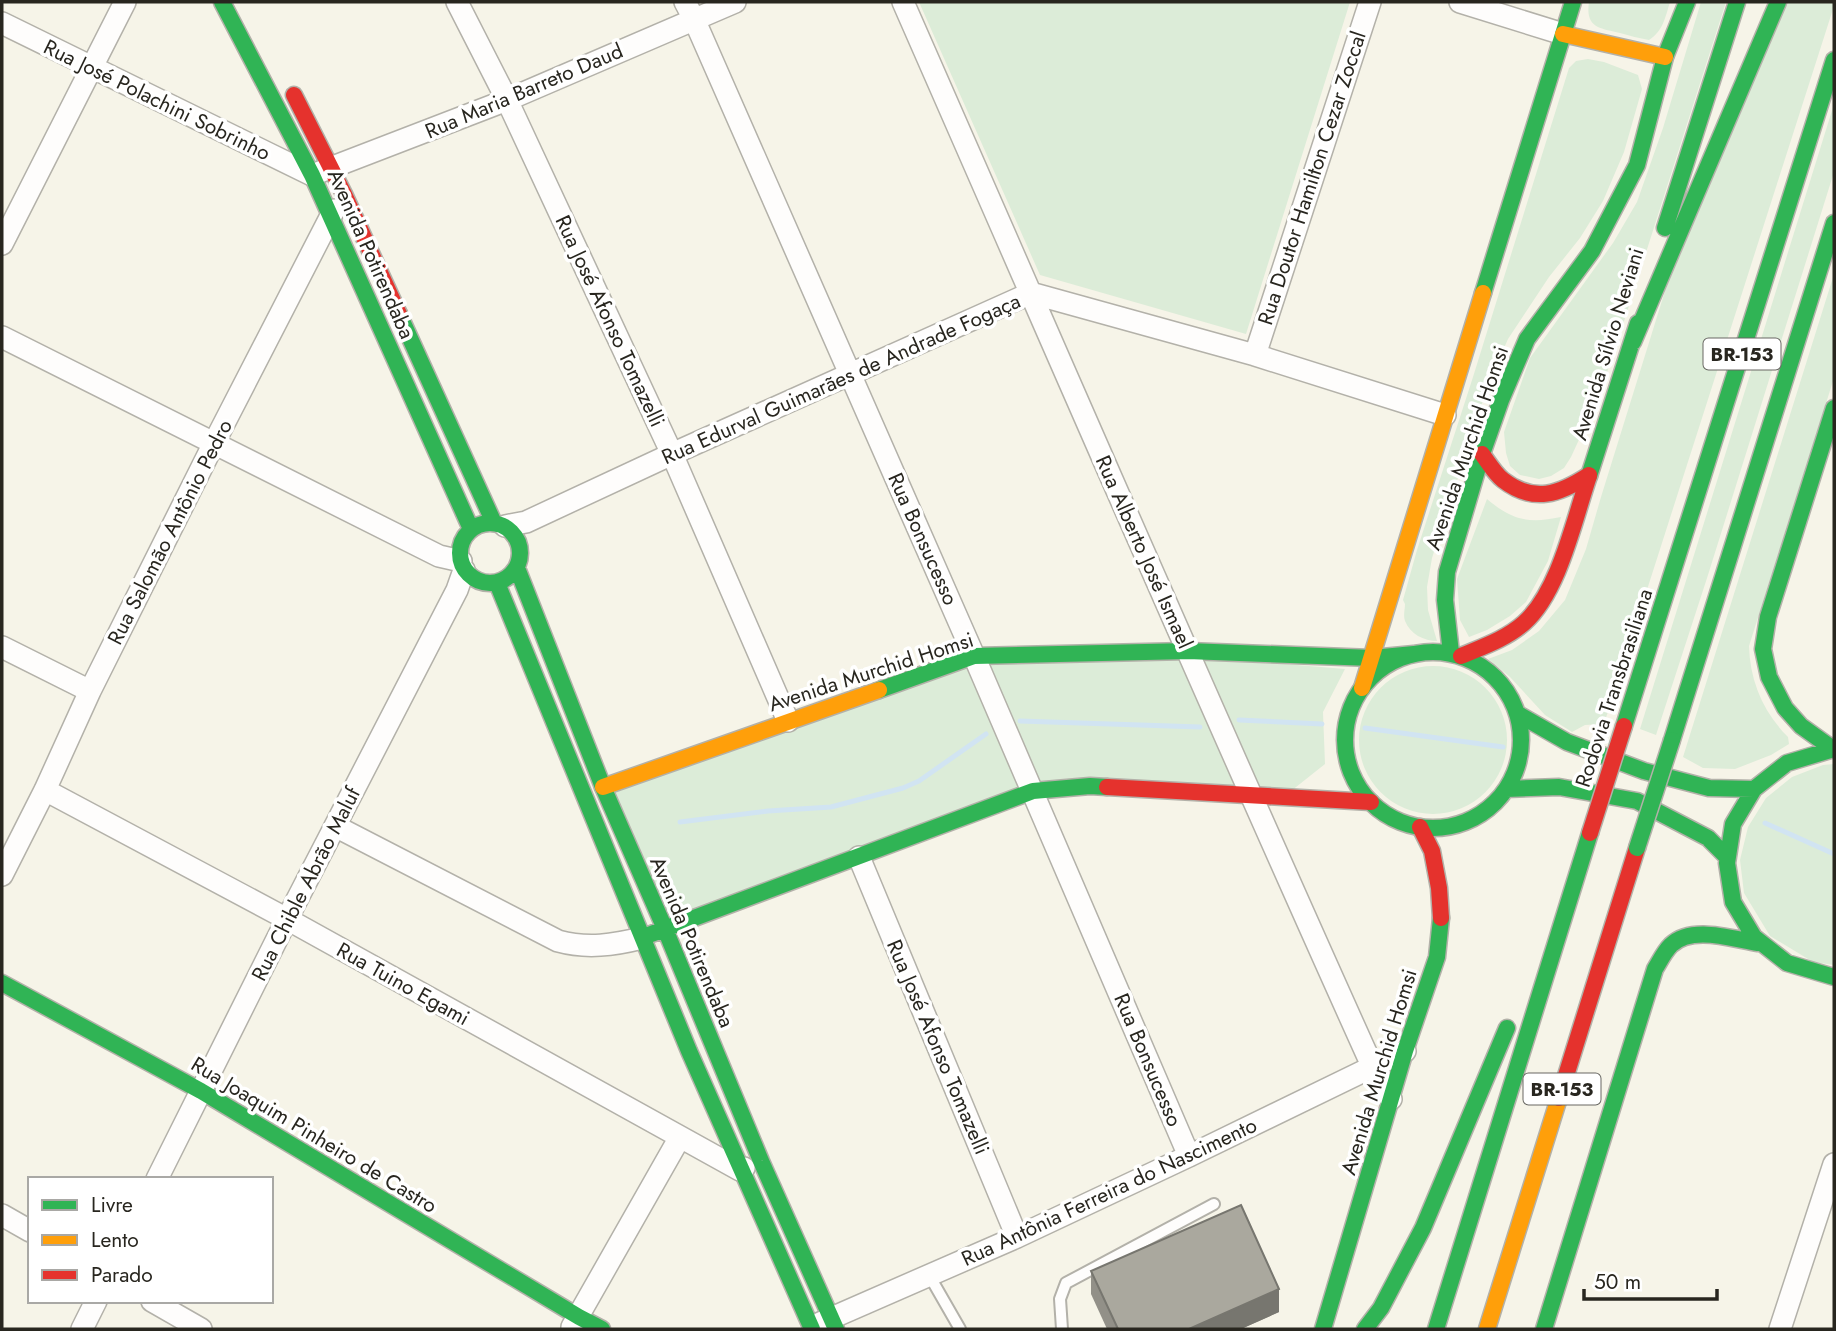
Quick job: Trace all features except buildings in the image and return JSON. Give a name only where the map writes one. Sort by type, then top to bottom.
[{"type":"main road","name":"Avenida Potirendaba","points":[[222,2],[322,172],[344,194],[511,527]]},
{"type":"main road","name":"Avenida Murchid Homsi","points":[[1362,688],[1573,2]]},
{"type":"main road","name":"Avenida Murchid Homsi","points":[[1456,655],[1445,600],[1447,572],[1501,400],[1527,339],[1591,251],[1637,165],[1665,57],[1687,2]]},
{"type":"main road","name":"Avenida Sílvio Neviani","points":[[1456,655],[1496,642],[1523,624],[1538,607],[1555,579],[1633,342],[1670,213],[1737,2]]},
{"type":"main road","points":[[1633,342],[1778,2]]},
{"type":"main road","points":[[1563,34],[1665,57]]},
{"type":"main road","name":"Rodovia Transbrasiliana","points":[[1436,1329],[1834,60]]},
{"type":"main road","name":"Avenida Potirendaba","points":[[289,85],[322,172],[331,214],[472,561],[642,938],[740,1170],[822,1326]]},
{"type":"main road","name":"BR-153","points":[[1487,1329],[1834,223]]},
{"type":"main road","points":[[1834,408],[1768,617],[1763,649],[1769,677],[1785,708],[1801,726],[1834,749]]},
{"type":"main road","points":[[1482,454],[1501,479],[1521,491],[1545,495],[1568,489],[1589,475]]},
{"type":"main road","points":[[486,523],[511,527],[521,553],[517,568],[509,577],[472,561],[486,523]]},
{"type":"main road","name":"Avenida Potirendaba","points":[[517,568],[603,787],[761,1161],[822,1326]]},
{"type":"main road","name":"Avenida Murchid Homsi","points":[[603,787],[974,656],[1188,651],[1372,658],[1414,654]]},
{"type":"main road","points":[[1433,652],[1456,655],[1474,661],[1497,678],[1513,701],[1521,730],[1519,761],[1506,789],[1487,809],[1475,817],[1448,827],[1420,827],[1385,814],[1362,792],[1352,774],[1346,754],[1349,712],[1362,688],[1382,668],[1397,659],[1433,652]]},
{"type":"main road","points":[[1518,714],[1567,743],[1644,771],[1709,788],[1754,789]]},
{"type":"main road","points":[[1834,749],[1815,751],[1782,765],[1767,776],[1743,804],[1729,838],[1726,856],[1730,894],[1742,920],[1758,943],[1794,967],[1820,976],[1834,977]]},
{"type":"main road","points":[[642,938],[1033,792],[1090,786],[1371,802]]},
{"type":"main road","points":[[1506,789],[1559,787],[1637,801],[1708,838],[1726,856]]},
{"type":"main road","name":"Avenida Murchid Homsi","points":[[1323,1329],[1405,1051],[1437,957],[1441,924],[1439,888],[1432,851],[1420,827]]},
{"type":"main road","points":[[1544,1329],[1656,969],[1671,945],[1686,936],[1707,935],[1758,943]]},
{"type":"main road","points":[[1529,980],[1539,956],[1555,948]]},
{"type":"main road","name":"Rua Joaquim Pinheiro de Castro","points":[[2,983],[201,1091],[575,1323],[602,1329]]},
{"type":"main road","points":[[1366,1329],[1381,1308],[1423,1228],[1512,1016]]},
{"type":"street","points":[[2,244],[125,2]]},
{"type":"street","name":"Rua José Afonso Tomazelli","points":[[457,2],[507,100],[673,454],[788,721]]},
{"type":"street","name":"Rua Maria Barreto Daud","points":[[322,172],[507,100],[689,11],[735,2]]},
{"type":"street","name":"Rua Alberto José Ismael","points":[[903,2],[1250,795],[1373,1068],[1391,1099]]},
{"type":"street","name":"Rua Doutor Hamilton Cezar Zoccal","points":[[1255,355],[1370,2]]},
{"type":"street","points":[[1460,2],[1563,34]]},
{"type":"street","name":"Rua Bonsucesso","points":[[689,11],[974,656],[1189,1156]]},
{"type":"street","name":"Rua José Polachini Sobrinho","points":[[2,23],[91,68],[322,172]]},
{"type":"street","name":"Rua Salomão Antônio Pedro","points":[[2,874],[214,443],[331,214],[344,194]]},
{"type":"street","name":"Rua Edurval Guimarães de Andrade Fogaça","points":[[511,527],[1031,293],[1255,355],[1446,415]]},
{"type":"street","points":[[2,337],[439,556],[472,561]]},
{"type":"street","name":"Rua Chible Abrão Maluf","points":[[158,1177],[287,919],[472,561]]},
{"type":"street","points":[[2,647],[90,691]]},
{"type":"street","name":"Rua Tuino Egami","points":[[45,790],[287,919],[740,1170]]},
{"type":"street","points":[[335,826],[558,941],[585,946],[618,944],[642,938]]},
{"type":"street","name":"Rua José Afonso Tomazelli","points":[[859,857],[1017,1237]]},
{"type":"street","name":"Rua Antônia Ferreira do Nascimento","points":[[822,1326],[1189,1156],[1405,1051]]},
{"type":"street","points":[[575,1323],[680,1137]]},
{"type":"street","points":[[740,1170],[761,1161]]},
{"type":"street","points":[[1780,1329],[1834,1164]]},
{"type":"street","points":[[2,1215],[28,1230]]},
{"type":"street","points":[[82,1329],[95,1303]]},
{"type":"street","points":[[156,1303],[201,1329]]},
{"type":"lane","points":[[1062,1329],[1060,1299],[1066,1283],[1214,1204]]},
{"type":"lane","points":[[929,1275],[960,1329]]},
{"type":"green space","points":[[919,2],[1350,2],[1246,334],[1040,275]]},
{"type":"green space","points":[[1589,2],[1670,2],[1665,19],[1649,40],[1596,25],[1589,17]]},
{"type":"green space","points":[[1701,2],[1726,2],[1611,362],[1589,418],[1564,468],[1539,479],[1520,475],[1510,466],[1504,432],[1530,358],[1613,243],[1637,202],[1663,128]]},
{"type":"green space","points":[[1787,2],[1834,2],[1834,6],[1604,724],[1585,725],[1572,732],[1545,715],[1510,677],[1488,659],[1512,650],[1539,631],[1565,600],[1586,549],[1665,291]]},
{"type":"green space","points":[[1588,59],[1638,75],[1642,89],[1624,152],[1603,201],[1508,339],[1489,382],[1432,558],[1427,587],[1428,610],[1437,641],[1427,640],[1407,626],[1403,600],[1569,68],[1576,61]]},
{"type":"green space","points":[[1834,104],[1834,172],[1656,735],[1640,729]]},
{"type":"green space","points":[[1834,274],[1834,378],[1749,646],[1755,684],[1765,706],[1788,737],[1789,744],[1771,755],[1735,769],[1703,768],[1683,757]]},
{"type":"green space","points":[[1487,499],[1504,512],[1521,519],[1561,517],[1548,561],[1526,602],[1510,616],[1469,637],[1460,620],[1457,579]]},
{"type":"green space","points":[[1183,657],[1242,791],[1037,785],[984,660]]},
{"type":"green space","points":[[1199,657],[1345,669],[1323,712],[1325,764],[1286,795],[1258,794]]},
{"type":"green space","points":[[969,664],[1023,787],[669,920],[612,789]]},
{"type":"green space","points":[[1433,666],[1461,672],[1474,678],[1485,688],[1495,699],[1501,712],[1507,740],[1501,768],[1495,781],[1485,792],[1474,802],[1461,808],[1433,814],[1405,808],[1392,802],[1381,792],[1371,781],[1365,768],[1359,740],[1365,712],[1371,699],[1381,688],[1392,678],[1405,672]]},
{"type":"green space","points":[[1834,764],[1834,965],[1813,962],[1770,936],[1744,893],[1740,860],[1748,827],[1766,798],[1792,777],[1823,765]]},
{"type":"waterway","points":[[1239,720],[1322,724]]},
{"type":"waterway","points":[[1020,721],[1200,727]]},
{"type":"waterway","points":[[1365,728],[1503,747]]},
{"type":"waterway","points":[[680,822],[768,811],[831,807],[903,788],[919,781],[986,734]]},
{"type":"waterway","points":[[1765,823],[1834,854]]},
{"type":"traffic: fast","points":[[222,2],[312,175],[471,529]]},
{"type":"traffic: fast","points":[[1483,293],[1573,2]]},
{"type":"traffic: fast","points":[[1451,653],[1445,600],[1447,572],[1501,400],[1527,339],[1592,251],[1637,165],[1665,57],[1687,2]]},
{"type":"traffic: fast","points":[[1665,228],[1737,2]]},
{"type":"traffic: fast","points":[[1633,342],[1778,2]]},
{"type":"traffic: fast","points":[[1624,726],[1834,60]]},
{"type":"traffic: fast","points":[[1672,740],[1834,223]]},
{"type":"traffic: fast","points":[[399,314],[494,523]]},
{"type":"traffic: fast","points":[[1589,476],[1638,323]]},
{"type":"traffic: fast","points":[[1833,749],[1801,726],[1785,708],[1769,677],[1763,649],[1768,617],[1834,408]]},
{"type":"traffic: fast","points":[[484,523],[496,523],[515,536],[520,553],[518,565],[507,578],[496,583],[484,583],[465,570],[460,559],[460,547],[473,528],[484,523]]},
{"type":"traffic: fast","points":[[517,568],[603,787],[761,1161],[836,1329]]},
{"type":"traffic: fast","points":[[497,583],[689,1051],[812,1329]]},
{"type":"traffic: fast","points":[[879,690],[974,656],[1188,651],[1372,658],[1414,654]]},
{"type":"traffic: fast","points":[[1433,652],[1467,659],[1495,678],[1514,706],[1521,740],[1514,774],[1495,802],[1467,821],[1433,828],[1399,821],[1371,802],[1352,774],[1345,740],[1352,706],[1371,678],[1399,659],[1433,652]]},
{"type":"traffic: fast","points":[[1518,714],[1567,742],[1644,771],[1709,788],[1754,789]]},
{"type":"traffic: fast","points":[[1637,848],[1672,740]]},
{"type":"traffic: fast","points":[[1834,749],[1787,763],[1754,789],[1733,824],[1727,863],[1733,902],[1754,937],[1787,963],[1834,977]]},
{"type":"traffic: fast","points":[[646,936],[1033,791],[1107,787]]},
{"type":"traffic: fast","points":[[1506,789],[1559,787],[1637,801],[1708,838],[1726,856]]},
{"type":"traffic: fast","points":[[1436,1329],[1590,833]]},
{"type":"traffic: fast","points":[[1323,1329],[1405,1051],[1437,957],[1441,918]]},
{"type":"traffic: fast","points":[[1544,1329],[1655,969],[1671,945],[1690,936],[1713,935],[1758,943]]},
{"type":"traffic: fast","points":[[2,983],[201,1091],[602,1329]]},
{"type":"traffic: fast","points":[[1365,1329],[1381,1308],[1423,1228],[1507,1028]]},
{"type":"traffic: slow","points":[[1563,34],[1665,57]]},
{"type":"traffic: slow","points":[[1362,688],[1483,293]]},
{"type":"traffic: slow","points":[[603,787],[879,690]]},
{"type":"traffic: slow","points":[[1487,1329],[1559,1098]]},
{"type":"traffic: jam","points":[[294,95],[344,194],[399,314]]},
{"type":"traffic: jam","points":[[1482,454],[1500,477],[1525,492],[1547,494],[1568,487],[1589,475]]},
{"type":"traffic: jam","points":[[1461,656],[1510,634],[1536,610],[1547,593],[1564,554],[1589,476]]},
{"type":"traffic: jam","points":[[1590,833],[1624,726]]},
{"type":"traffic: jam","points":[[1107,787],[1371,802]]},
{"type":"traffic: jam","points":[[1420,827],[1432,851],[1441,918]]},
{"type":"traffic: jam","points":[[1559,1098],[1637,848]]}]
